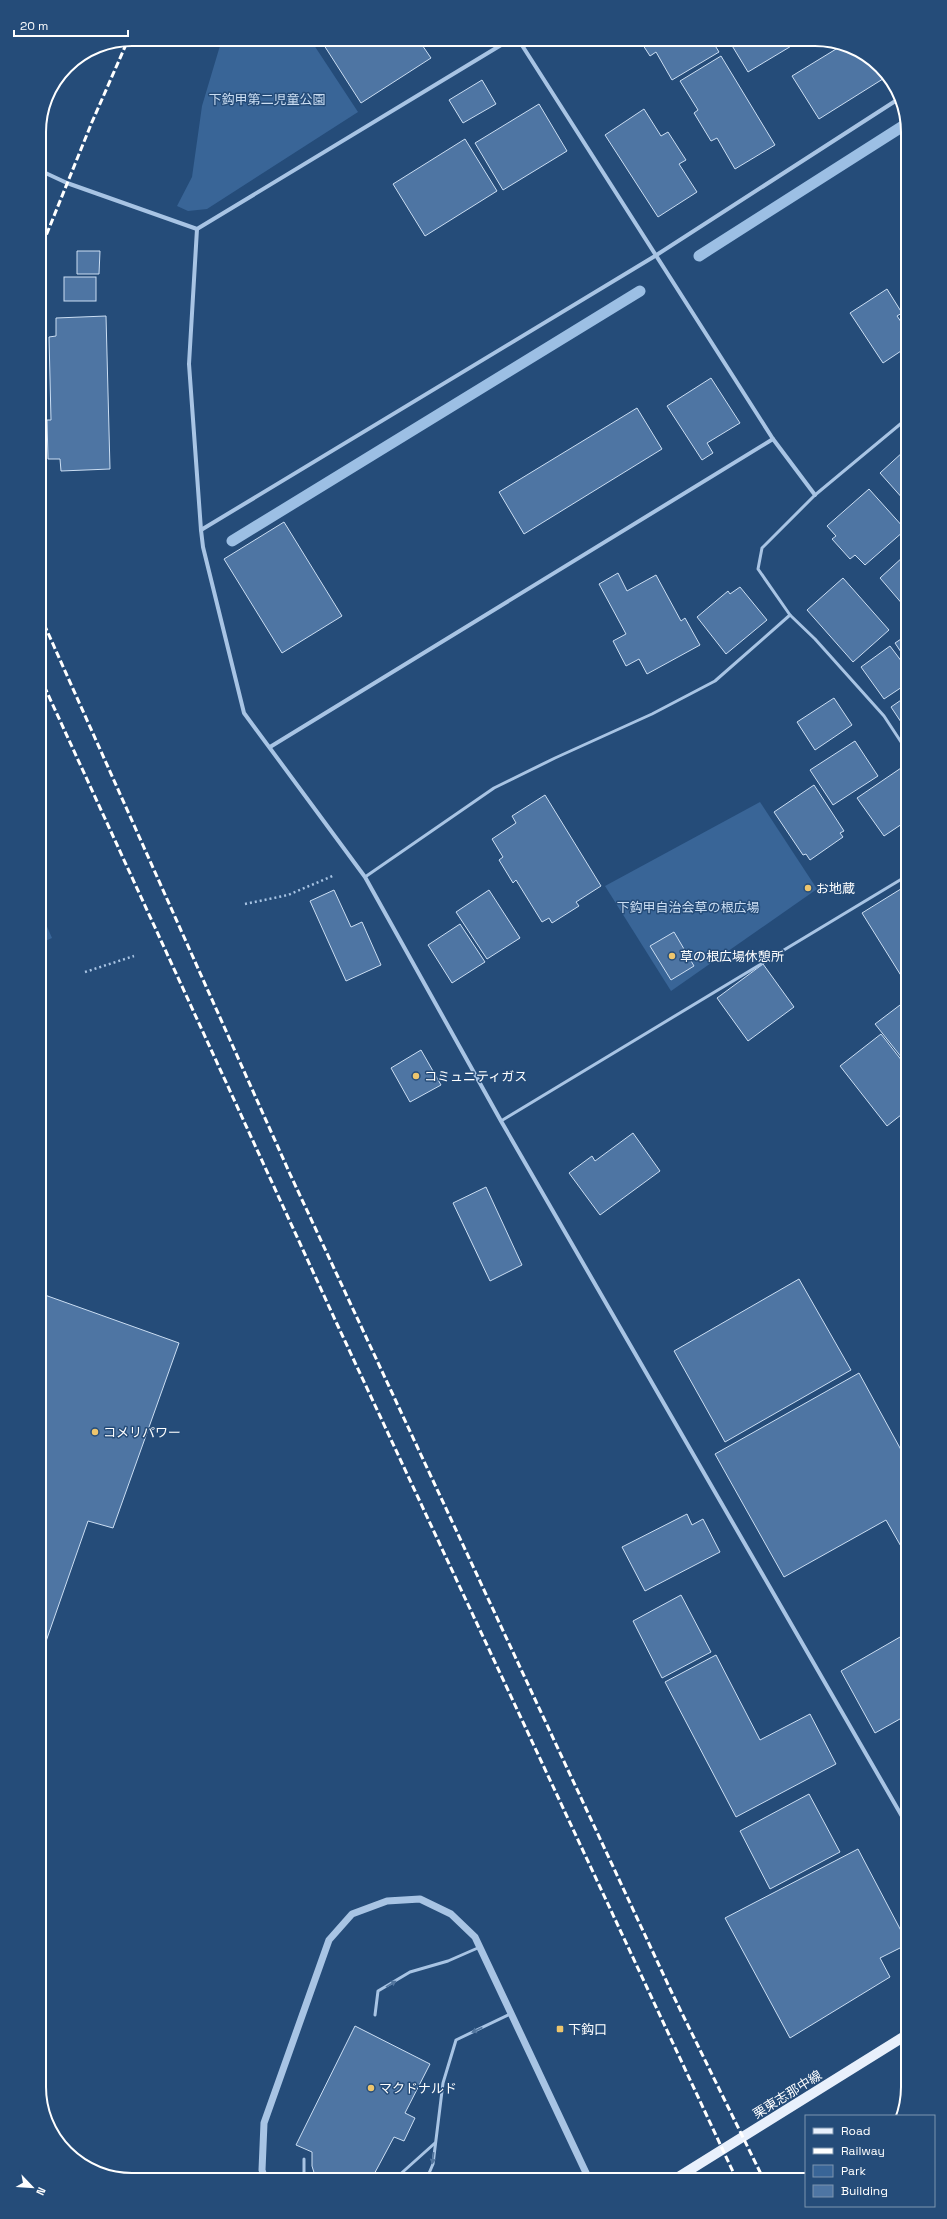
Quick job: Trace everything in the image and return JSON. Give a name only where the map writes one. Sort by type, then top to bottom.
[{"type":"main road","name":"栗東志那中線","points":[[685,2173],[901,2038]]},
{"type":"street","points":[[197,229],[499,46]]},
{"type":"street","points":[[522,46],[773,439],[815,495]]},
{"type":"street","points":[[201,530],[655,256],[895,101]]},
{"type":"street","points":[[46,173],[67,183],[197,229]]},
{"type":"street","points":[[197,229],[189,364],[201,530],[203,547],[244,713],[365,877],[501,1121],[901,1816]]},
{"type":"street","points":[[270,747],[773,439]]},
{"type":"street","points":[[263,2173],[264,2123],[329,1940],[352,1914],[387,1901],[420,1899],[451,1914],[475,1937],[586,2173]]},
{"type":"lane","points":[[901,423],[815,495],[762,548],[758,569],[790,615],[815,639],[884,716],[901,742]]},
{"type":"lane","points":[[365,877],[494,788],[555,758],[652,714],[715,681],[790,615]]},
{"type":"lane","points":[[501,1121],[901,879]]},
{"type":"lane","points":[[374,2015],[378,1991],[410,1972],[448,1961],[480,1947]]},
{"type":"lane","points":[[429,2173],[433,2164],[442,2083],[456,2040],[512,2014]]},
{"type":"lane","points":[[402,2173],[435,2143]]},
{"type":"lane","points":[[304,2159],[304,2173]]},
{"type":"path","points":[[245,904],[288,895],[358,866]]},
{"type":"path","points":[[85,972],[134,956]]},
{"type":"green space","name":"下鈎甲第二児童公園","points":[[220,46],[315,46],[358,112],[207,209],[188,211],[177,206],[192,177],[202,106]]},
{"type":"green space","name":"下鈎甲自治会草の根広場","points":[[760,802],[817,889],[671,991],[605,886]]},
{"type":"green space","points":[[46,924],[52,938],[46,941]]},
{"type":"building","points":[[324,46],[423,46],[431,58],[361,103]]},
{"type":"building","points":[[644,46],[715,46],[719,52],[672,80],[656,52],[650,56]]},
{"type":"building","points":[[732,46],[791,46],[748,72]]},
{"type":"building","points":[[836,49],[863,60],[883,79],[819,119],[792,76]]},
{"type":"building","points":[[721,56],[775,145],[735,169],[717,138],[711,141],[694,113],[698,110],[680,81]]},
{"type":"building","points":[[482,80],[496,104],[463,123],[449,100]]},
{"type":"building","points":[[539,104],[567,151],[503,190],[475,143]]},
{"type":"building","points":[[644,109],[661,136],[668,132],[686,160],[679,164],[697,192],[658,217],[605,135]]},
{"type":"building","points":[[465,139],[497,191],[425,236],[393,184]]},
{"type":"building","points":[[77,251],[100,251],[99,274],[77,274]]},
{"type":"building","points":[[64,277],[96,277],[96,301],[64,301]]},
{"type":"building","points":[[887,289],[901,311],[901,314],[897,316],[901,322],[901,351],[883,363],[850,313]]},
{"type":"building","points":[[106,316],[110,469],[61,471],[60,459],[48,459],[47,420],[51,420],[49,337],[56,336],[56,318]]},
{"type":"building","points":[[711,378],[740,423],[707,443],[713,453],[702,460],[667,406]]},
{"type":"building","points":[[637,408],[662,449],[524,534],[499,492]]},
{"type":"building","points":[[901,454],[901,497],[880,473]]},
{"type":"building","points":[[869,489],[901,525],[901,534],[865,565],[855,555],[850,559],[832,539],[836,536],[827,526]]},
{"type":"building","points":[[284,522],[342,616],[282,653],[224,559]]},
{"type":"building","points":[[901,559],[901,602],[880,578]]},
{"type":"building","points":[[618,573],[627,591],[656,575],[681,621],[685,618],[700,645],[647,674],[639,659],[626,666],[613,641],[626,634],[599,584]]},
{"type":"building","points":[[843,578],[889,630],[853,662],[807,610]]},
{"type":"building","points":[[740,587],[767,620],[726,654],[697,617],[728,591],[730,594]]},
{"type":"building","points":[[901,639],[901,652],[895,643]]},
{"type":"building","points":[[890,646],[901,661],[901,688],[884,699],[861,667]]},
{"type":"building","points":[[834,698],[852,725],[815,750],[797,722]]},
{"type":"building","points":[[901,700],[901,722],[891,707]]},
{"type":"building","points":[[855,741],[878,776],[833,805],[810,770]]},
{"type":"building","points":[[901,768],[901,825],[884,836],[857,798]]},
{"type":"building","points":[[814,785],[844,831],[840,833],[843,837],[810,860],[806,854],[803,855],[774,812]]},
{"type":"building","points":[[545,795],[601,886],[576,902],[579,906],[552,923],[549,918],[542,922],[516,880],[513,883],[499,860],[503,857],[492,839],[516,823],[512,816]]},
{"type":"building","points":[[901,889],[901,976],[862,913]]},
{"type":"building","points":[[334,890],[351,927],[362,922],[381,965],[346,981],[310,901]]},
{"type":"building","points":[[489,890],[520,938],[487,959],[456,912]]},
{"type":"building","points":[[460,924],[485,962],[452,983],[428,945]]},
{"type":"building","name":"草の根広場休憩所","points":[[674,932],[694,966],[671,980],[650,946]]},
{"type":"building","points":[[763,964],[794,1007],[748,1041],[717,998]]},
{"type":"building","points":[[901,1004],[901,1057],[875,1024]]},
{"type":"building","points":[[881,1034],[901,1060],[901,1115],[887,1126],[840,1066]]},
{"type":"building","name":"コミュニティガス","points":[[421,1050],[441,1085],[410,1102],[391,1068]]},
{"type":"building","points":[[633,1133],[660,1171],[600,1215],[569,1173],[592,1156],[595,1161]]},
{"type":"building","points":[[486,1187],[522,1265],[490,1281],[453,1203]]},
{"type":"building","points":[[799,1279],[851,1370],[725,1442],[674,1351]]},
{"type":"building","name":"コメリパワー","points":[[46,1295],[179,1343],[113,1528],[88,1521],[46,1641]]},
{"type":"building","points":[[859,1373],[901,1450],[901,1546],[886,1520],[784,1577],[715,1454]]},
{"type":"building","points":[[687,1514],[692,1525],[703,1519],[720,1552],[645,1591],[622,1547]]},
{"type":"building","points":[[681,1595],[711,1652],[662,1678],[633,1621]]},
{"type":"building","points":[[901,1636],[901,1718],[875,1733],[841,1671]]},
{"type":"building","points":[[716,1655],[760,1740],[810,1714],[836,1764],[736,1817],[665,1682]]},
{"type":"building","points":[[809,1794],[840,1852],[770,1889],[740,1831]]},
{"type":"building","points":[[858,1849],[901,1931],[901,1948],[880,1958],[890,1977],[790,2038],[725,1918]]},
{"type":"building","name":"マクドナルド","points":[[355,2026],[430,2064],[405,2113],[415,2118],[404,2141],[394,2137],[375,2173],[314,2173],[312,2166],[312,2152],[296,2145]]},
{"type":"waterway","points":[[699,256],[901,128]]},
{"type":"waterway","points":[[232,541],[640,291]]},
{"type":"railway","points":[[46,236],[92,122],[125,47]]},
{"type":"railway","points":[[46,628],[290,1174],[672,1993],[761,2173]]},
{"type":"railway","points":[[46,690],[337,1324],[734,2173]]},
{"type":"place","name":"お地蔵","points":[[808,888]]},
{"type":"place","name":"草の根広場休憩所","points":[[672,956]]},
{"type":"place","name":"コミュニティガス","points":[[416,1076]]},
{"type":"place","name":"コメリパワー","points":[[95,1432]]},
{"type":"place","name":"下鈎口","points":[[560,2029]]},
{"type":"place","name":"マクドナルド","points":[[371,2088]]}]
